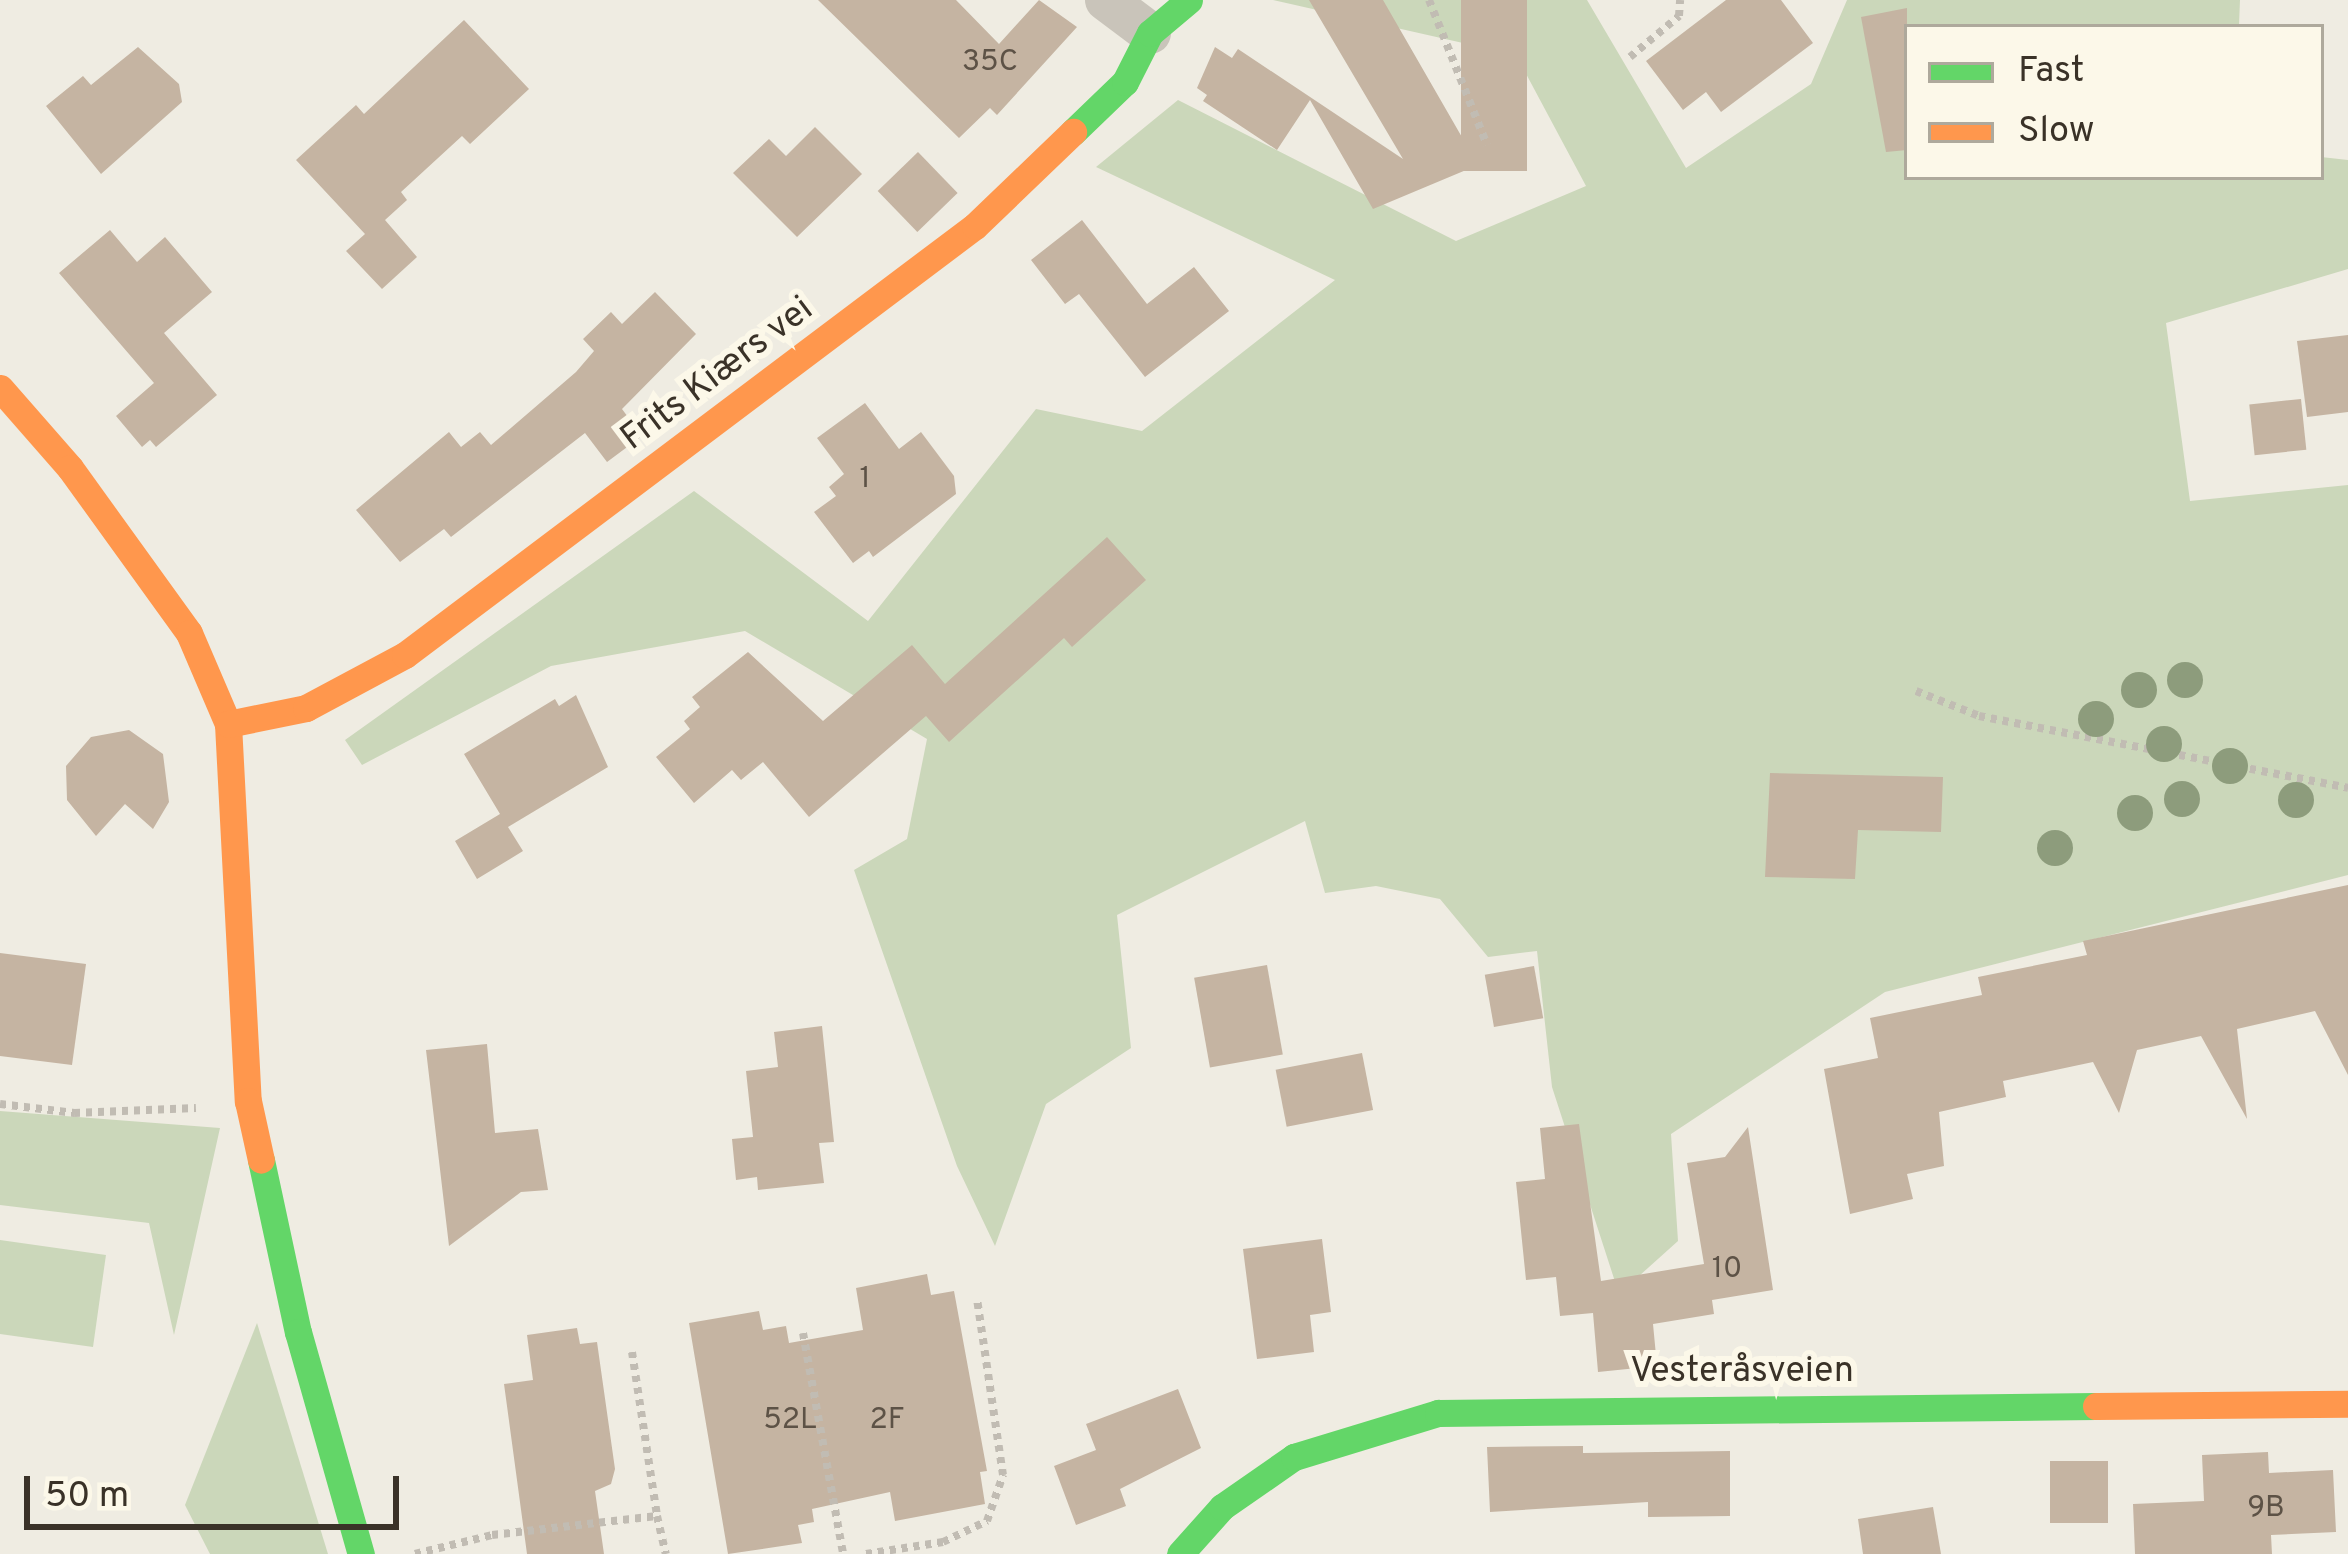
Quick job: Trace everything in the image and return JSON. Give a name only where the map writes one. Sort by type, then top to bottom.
[{"type":"street","points":[[1106,0],[1150,33]]},
{"type":"street","name":"Frits Kiærs vei","points":[[228,724],[306,708],[405,655],[491,593],[975,226],[1125,82],[1150,33],[1189,0]]},
{"type":"street","points":[[0,388],[70,468],[189,633],[228,724],[248,1101],[298,1332],[361,1554]]},
{"type":"street","name":"Vesteråsveien","points":[[1180,1554],[1239,1493],[1294,1456],[1438,1413],[2348,1403]]},
{"type":"path","points":[[1429,0],[1487,145]]},
{"type":"path","points":[[1630,57],[1679,16],[1680,0]]},
{"type":"path","points":[[1916,692],[1979,716],[2348,788]]},
{"type":"path","points":[[0,1104],[162,1113],[248,1101]]},
{"type":"path","points":[[866,1554],[943,1542],[987,1521],[1003,1475],[977,1299]]},
{"type":"path","points":[[803,1333],[843,1554]]},
{"type":"path","points":[[632,1352],[666,1554]]},
{"type":"path","points":[[415,1554],[492,1535],[657,1516]]},
{"type":"green space","points":[[1273,0],[1587,0],[1686,168],[1811,84],[1847,0],[2240,0],[2239,24],[1904,24],[1904,180],[2324,180],[2324,157],[2348,160],[2348,269],[2166,323],[2190,501],[2348,485],[2348,875],[1885,992],[1671,1134],[1678,1241],[1619,1294],[1552,1087],[1537,951],[1488,957],[1440,899],[1376,886],[1325,893],[1305,821],[1117,915],[1131,1048],[1046,1104],[995,1246],[957,1166],[854,870],[907,839],[927,739],[745,631],[551,666],[362,765],[345,740],[694,491],[868,621],[1036,409],[1142,431],[1335,280],[1096,167],[1178,100],[1456,241],[1586,186],[1516,55]]},
{"type":"green space","points":[[0,1111],[220,1128],[174,1335],[149,1223],[0,1205]]},
{"type":"green space","points":[[0,1240],[106,1255],[93,1347],[0,1334]]},
{"type":"green space","points":[[257,1323],[328,1554],[210,1554],[185,1505]]},
{"type":"building","points":[[818,0],[956,0],[999,44],[1039,0],[1077,27],[997,115],[990,108],[959,138]]},
{"type":"building","points":[[1309,0],[1383,0],[1478,165],[1373,209],[1310,100],[1277,150],[1203,101],[1207,95],[1197,88],[1215,47],[1232,58],[1238,49],[1403,159]]},
{"type":"building","points":[[1461,0],[1527,0],[1527,171],[1461,171]]},
{"type":"building","points":[[1726,0],[1781,0],[1813,43],[1721,112],[1706,92],[1683,110],[1646,61]]},
{"type":"building","points":[[1907,8],[1904,150],[1886,152],[1861,17]]},
{"type":"building","points":[[464,20],[529,89],[470,144],[462,136],[401,192],[407,200],[385,220],[417,257],[382,289],[346,251],[365,234],[296,160],[356,105],[364,114]]},
{"type":"building","points":[[138,47],[179,84],[182,102],[101,174],[46,106],[83,76],[91,85]]},
{"type":"building","points":[[815,127],[862,174],[797,237],[733,173],[769,139],[786,156]]},
{"type":"building","points":[[918,152],[958,193],[917,232],[878,191]]},
{"type":"building","points":[[1082,220],[1147,304],[1194,267],[1229,311],[1145,377],[1079,294],[1065,304],[1031,260]]},
{"type":"building","points":[[110,230],[137,262],[165,237],[212,292],[164,333],[217,395],[156,447],[150,440],[142,447],[116,416],[154,383],[59,273]]},
{"type":"building","points":[[655,292],[696,334],[622,409],[642,436],[607,462],[585,433],[451,537],[444,529],[400,562],[356,510],[449,432],[461,447],[480,432],[491,445],[576,372],[594,351],[583,339],[611,312],[622,324]]},
{"type":"building","points":[[2348,335],[2348,412],[2307,417],[2297,341]]},
{"type":"building","points":[[2301,399],[2306,450],[2255,455],[2249,404]]},
{"type":"building","points":[[865,403],[899,449],[921,432],[954,476],[956,494],[873,557],[869,551],[853,563],[814,512],[836,496],[829,487],[844,474],[817,438]]},
{"type":"building","points":[[1107,537],[1146,580],[1072,647],[1064,638],[949,742],[926,716],[809,817],[763,762],[741,780],[732,770],[694,803],[656,757],[690,729],[684,721],[700,707],[692,697],[748,652],[823,721],[912,645],[945,684]]},
{"type":"building","points":[[576,695],[608,767],[508,827],[523,851],[477,879],[455,841],[500,814],[464,754],[555,699],[559,706]]},
{"type":"building","points":[[129,730],[163,754],[169,802],[153,829],[125,804],[96,836],[67,800],[66,766],[91,737]]},
{"type":"building","points":[[1770,773],[1943,777],[1941,832],[1858,830],[1855,879],[1765,877]]},
{"type":"building","points":[[2348,885],[2348,1075],[2315,1011],[2237,1029],[2247,1119],[2201,1036],[2137,1050],[2119,1113],[2093,1062],[2003,1081],[2006,1097],[1939,1112],[1944,1166],[1907,1174],[1913,1199],[1850,1214],[1824,1069],[1878,1058],[1870,1018],[1982,995],[1978,977],[2087,955],[2083,941]]},
{"type":"building","points":[[0,953],[86,964],[72,1065],[0,1056]]},
{"type":"building","points":[[1267,965],[1283,1055],[1210,1067],[1194,978]]},
{"type":"building","points":[[1534,966],[1543,1018],[1494,1027],[1485,975]]},
{"type":"building","points":[[822,1026],[834,1142],[819,1143],[824,1183],[758,1190],[757,1177],[736,1180],[732,1139],[753,1137],[746,1071],[778,1067],[774,1032]]},
{"type":"building","points":[[487,1044],[495,1133],[538,1129],[548,1190],[521,1192],[449,1246],[426,1050]]},
{"type":"building","points":[[1362,1053],[1373,1110],[1287,1127],[1276,1070]]},
{"type":"building","points":[[1579,1124],[1601,1281],[1704,1264],[1687,1163],[1725,1157],[1748,1127],[1773,1290],[1712,1300],[1714,1314],[1653,1324],[1657,1366],[1598,1372],[1593,1313],[1560,1316],[1556,1277],[1526,1280],[1516,1182],[1545,1179],[1540,1128]]},
{"type":"building","points":[[1322,1239],[1331,1312],[1310,1315],[1314,1352],[1257,1359],[1243,1249]]},
{"type":"building","points":[[927,1274],[931,1295],[954,1291],[987,1471],[980,1472],[985,1504],[895,1521],[890,1492],[812,1509],[814,1522],[798,1525],[802,1543],[728,1554],[689,1323],[759,1311],[763,1330],[786,1326],[789,1343],[863,1330],[856,1288]]},
{"type":"building","points":[[577,1328],[580,1344],[597,1342],[615,1469],[611,1484],[595,1491],[604,1554],[527,1554],[504,1384],[533,1380],[527,1335]]},
{"type":"building","points":[[1178,1389],[1201,1448],[1120,1489],[1126,1506],[1076,1525],[1054,1466],[1096,1450],[1086,1424]]},
{"type":"building","points":[[1583,1446],[1583,1453],[1730,1451],[1730,1516],[1648,1517],[1648,1502],[1490,1512],[1487,1447]]},
{"type":"building","points":[[2268,1452],[2269,1473],[2333,1470],[2336,1532],[2271,1535],[2272,1554],[2135,1554],[2133,1504],[2204,1501],[2202,1455]]},
{"type":"building","points":[[2050,1461],[2108,1461],[2108,1523],[2050,1523]]},
{"type":"building","points":[[1933,1507],[1941,1554],[1863,1554],[1858,1519]]},
{"type":"traffic: fast","points":[[1073,132],[1125,82],[1150,33],[1189,0]]},
{"type":"traffic: fast","points":[[261,1160],[298,1332],[361,1554]]},
{"type":"traffic: fast","points":[[1180,1554],[1222,1507],[1294,1457],[1438,1413],[2096,1406]]},
{"type":"traffic: slow","points":[[228,724],[306,708],[405,655],[975,226],[1073,132]]},
{"type":"traffic: slow","points":[[0,388],[70,468],[189,633],[228,724],[248,1101],[261,1160]]},
{"type":"traffic: slow","points":[[2096,1406],[2348,1404]]}]
